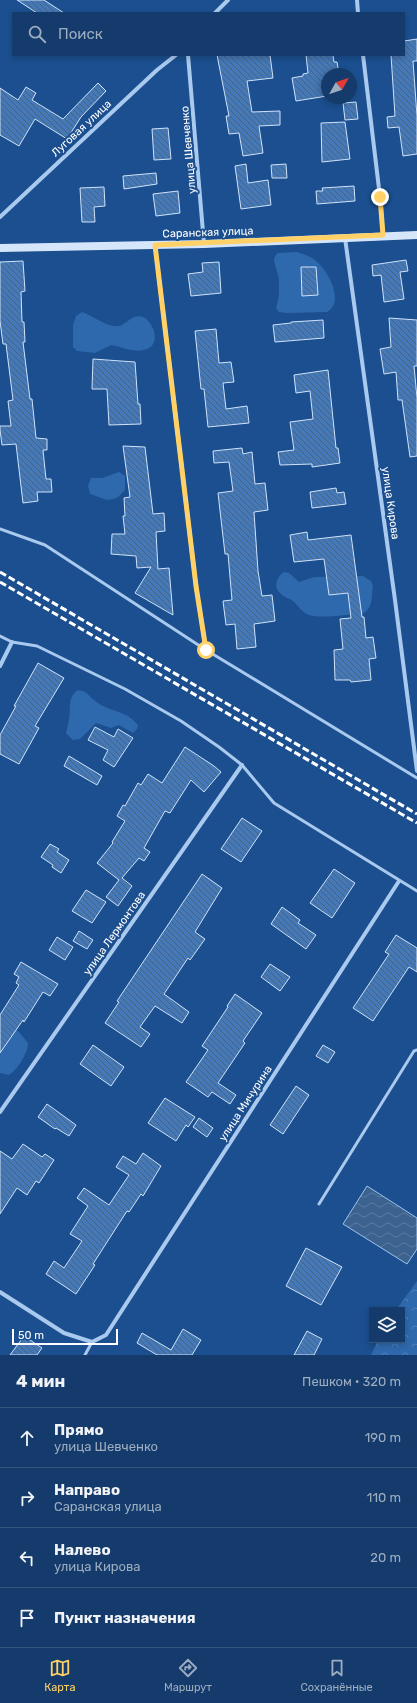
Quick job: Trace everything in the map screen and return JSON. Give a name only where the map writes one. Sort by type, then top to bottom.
[{"type":"street","points":[[216,12],[228,0]]},
{"type":"street","points":[[357,0],[358,12]]},
{"type":"street","name":"Луговая улица","points":[[0,217],[157,70],[175,56]]},
{"type":"street","name":"улица Шевченко","points":[[188,56],[204,244]]},
{"type":"street","points":[[363,56],[380,197],[383,235]]},
{"type":"street","name":"Саранская улица","points":[[0,248],[204,244],[383,235],[417,235]]},
{"type":"street","name":"улица Кирова","points":[[345,237],[417,771]]},
{"type":"street","points":[[155,245],[196,586],[206,650]]},
{"type":"street","points":[[0,666],[12,642]]},
{"type":"street","name":"улица Лермонтова","points":[[0,1112],[242,765]]},
{"type":"street","name":"улица Мичурина","points":[[92,1342],[106,1335],[399,881]]},
{"type":"street","points":[[0,1292],[64,1333],[92,1342]]},
{"type":"lane","points":[[0,529],[45,545],[206,650],[417,778]]},
{"type":"lane","points":[[0,636],[12,642],[37,646],[125,689],[181,721],[242,765],[274,803],[417,892]]},
{"type":"lane","points":[[318,1204],[414,1051],[417,1050]]},
{"type":"lane","points":[[85,1355],[92,1342]]},
{"type":"green space","points":[[297,252],[309,256],[317,262],[331,281],[335,295],[332,308],[327,312],[287,313],[279,312],[276,308],[279,295],[279,279],[274,261],[275,256],[278,253]]},
{"type":"green space","points":[[82,312],[115,326],[122,325],[136,316],[143,317],[153,328],[155,338],[154,343],[147,349],[138,351],[111,345],[95,353],[77,351],[73,347],[73,325],[76,316]]},
{"type":"green space","points":[[119,472],[125,476],[125,490],[117,498],[107,500],[90,494],[88,486],[91,478],[102,478]]},
{"type":"green space","points":[[284,572],[289,573],[299,582],[314,577],[363,576],[371,581],[373,586],[370,605],[366,612],[362,614],[315,616],[306,614],[293,601],[283,596],[278,591],[276,585],[279,576]]},
{"type":"green space","points":[[78,690],[85,692],[99,704],[127,716],[138,725],[137,729],[133,733],[119,725],[111,728],[96,723],[80,739],[73,740],[66,733],[72,696]]},
{"type":"green space","points":[[0,1019],[19,1032],[28,1043],[28,1047],[22,1061],[9,1075],[0,1073]]},
{"type":"green space","points":[[417,1281],[417,1355],[371,1355],[377,1343],[405,1343],[405,1307],[398,1307]]},
{"type":"water","points":[[367,1186],[417,1218],[417,1249],[407,1264],[343,1224]]},
{"type":"building","points":[[17,0],[44,0],[62,12],[35,12]]},
{"type":"building","points":[[417,39],[417,61],[413,61],[417,116],[417,154],[403,156],[399,127],[388,128],[387,117],[395,116],[391,56],[405,56],[405,41]]},
{"type":"building","points":[[217,56],[270,56],[273,78],[247,81],[252,112],[280,111],[280,125],[259,126],[263,153],[243,156],[239,133],[229,134],[226,116],[229,116]]},
{"type":"building","points":[[306,56],[333,56],[334,62],[337,62],[338,68],[321,68],[321,97],[296,101],[292,78],[303,76],[303,74],[308,73]]},
{"type":"building","points":[[98,83],[106,91],[81,117],[67,139],[35,119],[19,146],[0,135],[0,88],[18,100],[26,87],[36,93],[32,100],[63,119]]},
{"type":"building","points":[[343,104],[356,104],[358,119],[345,120]]},
{"type":"building","points":[[345,122],[350,159],[322,162],[321,123]]},
{"type":"building","points":[[168,128],[171,159],[154,160],[152,129]]},
{"type":"building","points":[[246,164],[248,183],[268,180],[271,205],[241,209],[235,166]]},
{"type":"building","points":[[286,164],[287,178],[272,178],[271,165]]},
{"type":"building","points":[[156,173],[157,184],[124,189],[123,176]]},
{"type":"building","points":[[354,186],[355,201],[317,204],[316,191],[323,191],[322,188]]},
{"type":"building","points":[[104,187],[105,206],[94,207],[95,222],[82,222],[80,188]]},
{"type":"building","points":[[178,191],[180,213],[156,216],[153,194]]},
{"type":"building","points":[[406,260],[408,271],[400,272],[404,299],[384,302],[381,275],[373,276],[372,265]]},
{"type":"building","points":[[23,261],[25,291],[21,292],[22,322],[24,322],[25,342],[23,342],[30,399],[32,399],[36,438],[47,439],[47,450],[43,450],[46,479],[51,479],[52,492],[37,492],[38,501],[23,503],[16,444],[2,445],[0,430],[0,426],[11,426],[8,401],[13,400],[6,344],[3,344],[0,321],[0,262]]},
{"type":"building","points":[[219,262],[221,293],[191,296],[188,274],[203,272],[202,263]]},
{"type":"building","points":[[301,267],[316,267],[318,295],[302,296]]},
{"type":"building","points":[[389,318],[417,320],[417,366],[414,366],[417,398],[417,456],[410,457],[402,400],[398,400],[396,372],[384,374],[380,349],[391,347]]},
{"type":"building","points":[[323,320],[324,338],[275,342],[273,325]]},
{"type":"building","points":[[216,329],[219,363],[231,362],[234,382],[223,383],[226,409],[247,406],[249,423],[208,427],[204,389],[201,389],[195,331]]},
{"type":"building","points":[[93,359],[135,362],[141,424],[109,425],[107,389],[92,389]]},
{"type":"building","points":[[328,370],[336,448],[338,448],[340,463],[312,467],[312,464],[280,465],[278,452],[294,450],[290,422],[313,419],[310,391],[296,393],[294,375]]},
{"type":"building","points":[[123,446],[145,447],[153,514],[164,513],[165,531],[156,532],[158,569],[169,568],[173,615],[135,593],[151,567],[137,568],[136,556],[111,554],[112,534],[125,534],[123,516],[125,516],[124,498],[130,497]]},
{"type":"building","points":[[242,448],[243,454],[252,452],[255,484],[265,483],[268,510],[254,512],[258,571],[262,596],[272,595],[275,621],[254,624],[256,647],[237,649],[235,624],[226,625],[223,601],[232,600],[228,554],[225,554],[218,493],[233,491],[229,462],[214,463],[213,451]]},
{"type":"building","points":[[336,488],[337,493],[344,492],[346,504],[312,508],[310,492]]},
{"type":"building","points":[[307,532],[308,540],[351,535],[366,638],[373,637],[376,658],[369,659],[371,680],[351,682],[350,680],[335,680],[334,650],[343,649],[340,619],[351,618],[348,593],[329,595],[324,559],[294,562],[290,535]]},
{"type":"building","points":[[38,663],[64,678],[35,726],[39,728],[19,764],[0,754],[0,735]]},
{"type":"building","points":[[95,727],[114,737],[118,729],[133,738],[114,767],[103,760],[108,750],[88,740]]},
{"type":"building","points":[[185,747],[221,772],[204,792],[191,780],[170,813],[165,811],[144,848],[150,852],[144,861],[139,858],[122,878],[132,886],[118,906],[106,897],[119,880],[97,863],[113,843],[112,842],[125,821],[117,816],[123,805],[125,806],[138,783],[141,785],[148,774],[162,783]]},
{"type":"building","points":[[69,756],[102,776],[97,785],[64,766]]},
{"type":"building","points":[[242,818],[262,831],[241,862],[221,849]]},
{"type":"building","points":[[50,844],[59,849],[57,852],[69,860],[61,873],[52,867],[53,865],[41,857]]},
{"type":"building","points":[[334,869],[355,883],[332,918],[310,903]]},
{"type":"building","points":[[202,874],[222,888],[195,932],[205,939],[190,960],[188,958],[164,994],[189,1012],[182,1023],[155,1006],[140,1027],[150,1034],[141,1047],[105,1023],[119,1002],[117,1001]]},
{"type":"building","points":[[86,890],[106,902],[92,923],[72,911]]},
{"type":"building","points":[[282,907],[300,920],[298,923],[316,935],[306,949],[271,924]]},
{"type":"building","points":[[79,931],[93,940],[87,949],[73,941]]},
{"type":"building","points":[[396,935],[417,948],[417,972],[409,967],[373,1021],[353,1008],[389,954],[385,952]]},
{"type":"building","points":[[57,937],[73,947],[65,960],[49,950]]},
{"type":"building","points":[[21,962],[58,984],[50,996],[43,992],[24,1022],[23,1020],[0,1053],[0,1015],[19,985],[16,983],[19,977],[14,974]]},
{"type":"building","points":[[270,964],[290,977],[280,991],[261,977]]},
{"type":"building","points":[[235,994],[262,1013],[243,1041],[245,1043],[218,1083],[236,1095],[230,1104],[212,1092],[208,1097],[186,1082],[208,1050],[202,1046]]},
{"type":"building","points":[[93,1045],[124,1067],[111,1086],[80,1064]]},
{"type":"building","points":[[323,1045],[335,1052],[328,1063],[316,1056]]},
{"type":"building","points":[[296,1086],[309,1095],[283,1134],[270,1125]]},
{"type":"building","points":[[165,1098],[195,1117],[188,1127],[186,1125],[176,1141],[148,1123]]},
{"type":"building","points":[[47,1104],[76,1125],[69,1136],[56,1128],[55,1129],[38,1117]]},
{"type":"building","points":[[199,1118],[213,1128],[207,1137],[193,1127]]},
{"type":"building","points":[[23,1144],[42,1157],[45,1154],[54,1160],[39,1183],[36,1181],[27,1195],[17,1188],[0,1214],[0,1151],[12,1159]]},
{"type":"building","points":[[143,1153],[161,1166],[143,1196],[141,1194],[129,1212],[127,1211],[93,1264],[95,1265],[76,1294],[46,1274],[54,1261],[64,1268],[82,1241],[70,1234],[88,1206],[77,1198],[84,1188],[109,1205],[129,1175],[116,1167],[123,1156],[136,1164]]},
{"type":"building","points":[[306,1248],[342,1267],[321,1305],[286,1286]]},
{"type":"building","points":[[183,1329],[201,1340],[192,1355],[157,1355],[137,1343],[142,1333],[171,1350]]},
{"type":"building","points":[[307,1331],[322,1339],[314,1355],[294,1355]]},
{"type":"building","points":[[24,1336],[42,1348],[37,1355],[10,1355]]},
{"type":"railway","points":[[0,572],[417,814]]},
{"type":"railway","points":[[0,582],[417,823]]},
{"type":"route","points":[[206,650],[196,586],[155,245],[383,235],[380,197]]}]
